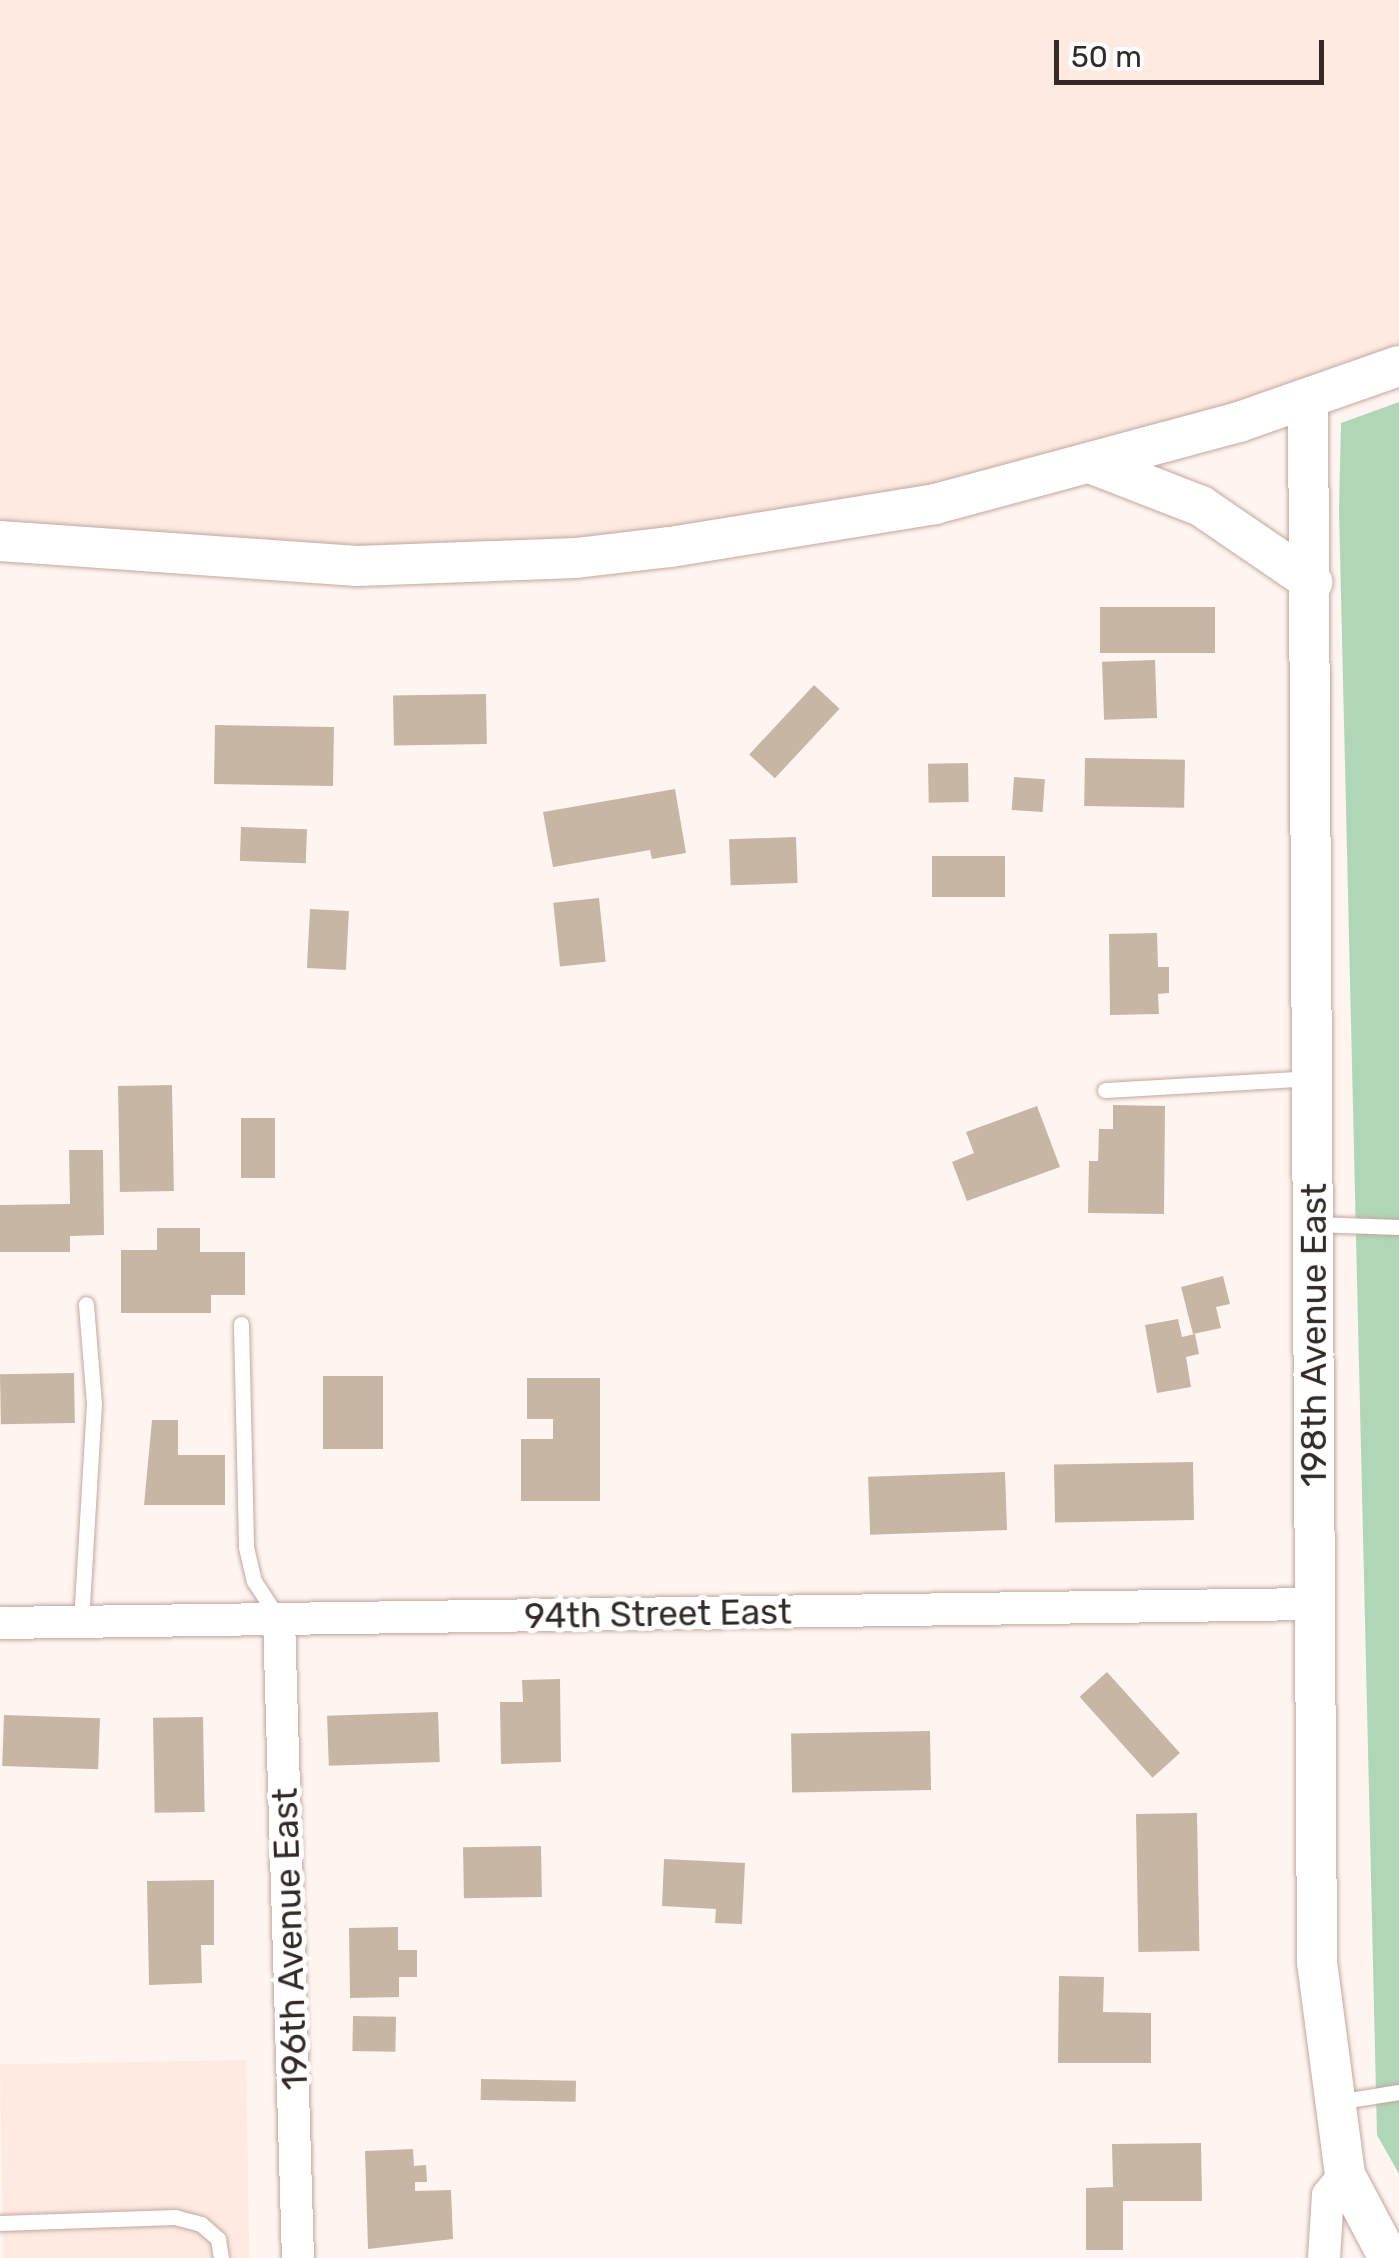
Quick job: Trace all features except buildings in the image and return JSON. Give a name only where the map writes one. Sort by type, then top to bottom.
[{"type":"street","points":[[0,541],[356,566],[576,558],[935,504],[1308,399],[1399,366]]},
{"type":"street","name":"198th Avenue East","points":[[1308,399],[1312,582],[1316,1962],[1345,2175],[1388,2258]]},
{"type":"street","points":[[1090,463],[1202,506],[1312,582]]},
{"type":"street","name":"94th Street East","points":[[0,1623],[1317,1604]]},
{"type":"street","name":"196th Avenue East","points":[[279,1619],[298,2258]]},
{"type":"street","points":[[1324,2258],[1328,2195],[1345,2175]]},
{"type":"lane","points":[[1105,1090],[1312,1078]]},
{"type":"lane","points":[[1313,1224],[1399,1228]]},
{"type":"lane","points":[[81,1622],[94,1404],[86,1304]]},
{"type":"lane","points":[[241,1324],[246,1547],[254,1581],[279,1619]]},
{"type":"lane","points":[[1334,2103],[1399,2092]]},
{"type":"lane","points":[[0,2223],[175,2217],[209,2232],[221,2258]]},
{"type":"shaded area","points":[[0,0],[1399,0],[1399,366],[988,490],[357,566],[0,539]]},
{"type":"shaded area","points":[[246,2060],[249,2258],[3,2258],[0,2064]]},
{"type":"green space","points":[[1399,402],[1399,2174],[1377,2135],[1339,509],[1341,423]]}]
